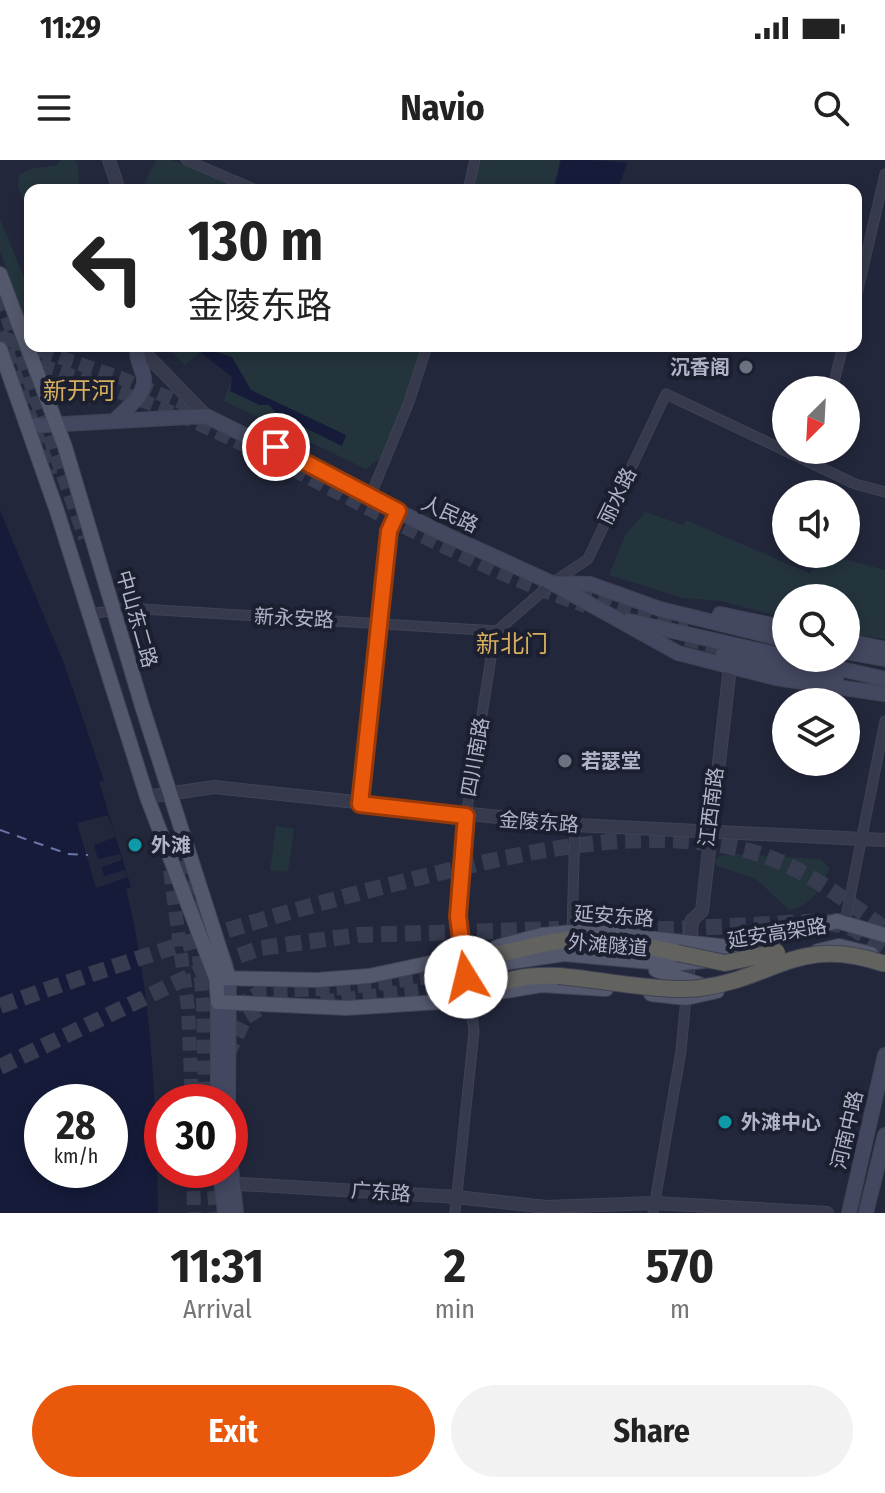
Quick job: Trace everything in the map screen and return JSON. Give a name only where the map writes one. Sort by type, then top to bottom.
[{"type":"highway","points":[[465,956],[484,956],[569,939]]},
{"type":"highway","points":[[489,970],[569,939]]},
{"type":"highway","name":"延安高架路","points":[[569,939],[684,954],[725,963],[818,944],[847,943],[885,952]]},
{"type":"highway","name":"延安高架路","points":[[559,971],[684,989],[721,986],[812,954],[846,954],[885,965]]},
{"type":"highway","points":[[489,970],[559,971]]},
{"type":"highway","points":[[473,997],[505,981],[559,971]]},
{"type":"main road","name":"中山东二路","points":[[0,274],[24,337]]},
{"type":"main road","name":"中山东二路","points":[[0,349],[29,426],[91,614],[147,797],[223,978]]},
{"type":"main road","name":"中山东二路","points":[[30,352],[57,424],[170,791],[223,978]]},
{"type":"main road","points":[[115,420],[141,391],[144,380],[137,352]]},
{"type":"main road","points":[[29,426],[206,416]]},
{"type":"main road","name":"人民路","points":[[206,416],[552,583],[678,653],[776,678],[885,694]]},
{"type":"main road","name":"人民路","points":[[552,583],[590,584],[660,609],[772,637]]},
{"type":"main road","name":"人民路","points":[[598,611],[637,624],[885,679]]},
{"type":"main road","points":[[720,614],[772,625]]},
{"type":"main road","points":[[860,644],[885,649]]},
{"type":"main road","points":[[691,647],[885,686]]},
{"type":"main road","points":[[860,655],[885,659]]},
{"type":"main road","points":[[845,922],[885,938]]},
{"type":"main road","name":"外滩隧道","points":[[489,970],[564,954],[684,954],[738,948],[820,924],[845,922]]},
{"type":"main road","points":[[227,1084],[223,978],[369,976],[465,956]]},
{"type":"main road","points":[[224,1002],[346,1008],[473,997],[524,986],[558,985],[686,998],[779,968],[844,959],[885,965]]},
{"type":"main road","name":"外滩隧道","points":[[489,970],[578,961],[665,971],[687,981],[721,986]]},
{"type":"main road","points":[[278,979],[264,986],[262,993],[267,1002],[278,1005]]},
{"type":"main road","points":[[219,1084],[224,1002]]},
{"type":"main road","name":"河南中路","points":[[849,1213],[885,1055]]},
{"type":"main road","name":"河南中路","points":[[866,1213],[885,1135]]},
{"type":"main road","points":[[225,1188],[225,1213]]},
{"type":"main road","points":[[228,1188],[236,1213]]},
{"type":"street","points":[[109,160],[117,184]]},
{"type":"street","points":[[186,160],[242,184]]},
{"type":"street","points":[[213,172],[215,160]]},
{"type":"street","points":[[469,184],[475,160]]},
{"type":"street","points":[[862,274],[885,174]]},
{"type":"street","name":"人民路","points":[[144,352],[206,416]]},
{"type":"street","points":[[370,497],[409,402],[425,352]]},
{"type":"street","points":[[836,376],[842,352]]},
{"type":"street","name":"丽水路","points":[[552,583],[588,559],[666,394],[772,444]]},
{"type":"street","points":[[815,464],[855,484],[885,492]]},
{"type":"street","points":[[360,804],[389,531],[398,511]]},
{"type":"street","points":[[497,631],[552,583]]},
{"type":"street","name":"新永安路","points":[[91,614],[114,609],[497,631]]},
{"type":"street","name":"四川南路","points":[[455,1213],[474,1031],[473,997],[458,916],[466,816],[497,631]]},
{"type":"street","name":"江西南路","points":[[684,954],[692,920],[702,911],[708,833],[730,667]]},
{"type":"street","points":[[845,922],[885,721]]},
{"type":"street","name":"金陵东路","points":[[147,797],[170,791],[214,787],[466,816],[575,825],[885,840]]},
{"type":"street","points":[[569,939],[575,825]]},
{"type":"street","points":[[654,1208],[681,1051],[687,981],[684,954]]},
{"type":"street","name":"广东路","points":[[248,1181],[564,1207],[827,1213]]},
{"type":"shaded area","points":[[61,160],[74,160],[78,164],[79,184],[24,184],[24,202],[18,187],[19,175],[30,169],[57,165]]},
{"type":"shaded area","points":[[156,160],[172,160],[231,184],[144,184]]},
{"type":"shaded area","points":[[477,160],[560,160],[554,184],[471,184]]},
{"type":"shaded area","points":[[0,219],[24,277],[24,317],[0,251]]},
{"type":"shaded area","points":[[171,352],[200,352],[185,365]]},
{"type":"shaded area","points":[[200,352],[425,352],[387,453],[366,469],[224,401],[232,377]]},
{"type":"shaded area","points":[[645,512],[683,525],[686,520],[772,557],[772,568],[797,568],[809,573],[815,568],[860,568],[860,563],[885,570],[885,639],[860,636],[860,584],[772,584],[772,614],[721,601],[683,598],[609,575],[625,535]]},
{"type":"shaded area","points":[[276,826],[294,829],[288,872],[270,870]]},
{"type":"shaded area","points":[[736,854],[820,859],[829,868],[815,895],[789,910],[756,879],[717,866],[714,861],[719,856]]},
{"type":"water","points":[[561,160],[627,163],[620,184],[555,184]]},
{"type":"water","points":[[200,352],[216,352],[232,357],[251,390],[346,435],[342,446],[277,414],[269,405],[260,405],[230,391],[232,377]]},
{"type":"water","points":[[0,511],[65,666],[104,781],[99,782],[131,887],[126,889],[142,969],[153,1084],[144,1084],[144,1188],[157,1188],[158,1213],[0,1213]]},
{"type":"pier","points":[[108,815],[116,837],[94,845],[98,859],[120,854],[122,860],[102,867],[104,876],[125,870],[128,877],[96,888],[77,823]]},
{"type":"ferry route","points":[[0,830],[68,854],[88,855]]},
{"type":"tunnel","points":[[0,297],[85,538]]},
{"type":"tunnel","points":[[0,332],[51,475]]},
{"type":"tunnel","points":[[0,337],[24,345]]},
{"type":"tunnel","points":[[44,352],[121,378],[202,411]]},
{"type":"tunnel","points":[[0,353],[186,418],[443,546],[586,606]]},
{"type":"tunnel","points":[[578,592],[687,628]]},
{"type":"tunnel","points":[[686,639],[739,653]]},
{"type":"tunnel","points":[[0,1006],[203,938],[358,893],[535,852],[622,841],[707,843],[768,857],[804,873],[885,929]]},
{"type":"tunnel","points":[[185,860],[194,910]]},
{"type":"tunnel","points":[[170,870],[188,1008],[191,1084]]},
{"type":"tunnel","points":[[610,929],[824,921],[854,929],[885,949]]},
{"type":"tunnel","points":[[0,1067],[217,963],[261,948],[358,935],[559,929]]},
{"type":"tunnel","points":[[197,935],[203,1002],[205,1084]]},
{"type":"tunnel","points":[[236,1007],[259,992],[343,988],[484,966]]},
{"type":"tunnel","points":[[321,1002],[437,988],[486,976]]},
{"type":"tunnel","points":[[228,1055],[246,1018],[268,1004]]},
{"type":"tunnel","points":[[193,1188],[194,1213]]},
{"type":"tunnel","points":[[214,1188],[216,1213]]},
{"type":"place","name":"沉香阁","points":[[746,367]]},
{"type":"place","name":"若瑟堂","points":[[565,761]]},
{"type":"place","name":"外滩","points":[[135,845]]},
{"type":"place","name":"外滩中心","points":[[725,1122]]},
{"type":"district","name":"新开河","points":[[79,391]]},
{"type":"district","name":"新北门","points":[[512,644]]},
{"type":"route","points":[[276,447],[398,511],[389,531],[360,804],[466,816],[458,916],[466,977]]}]
